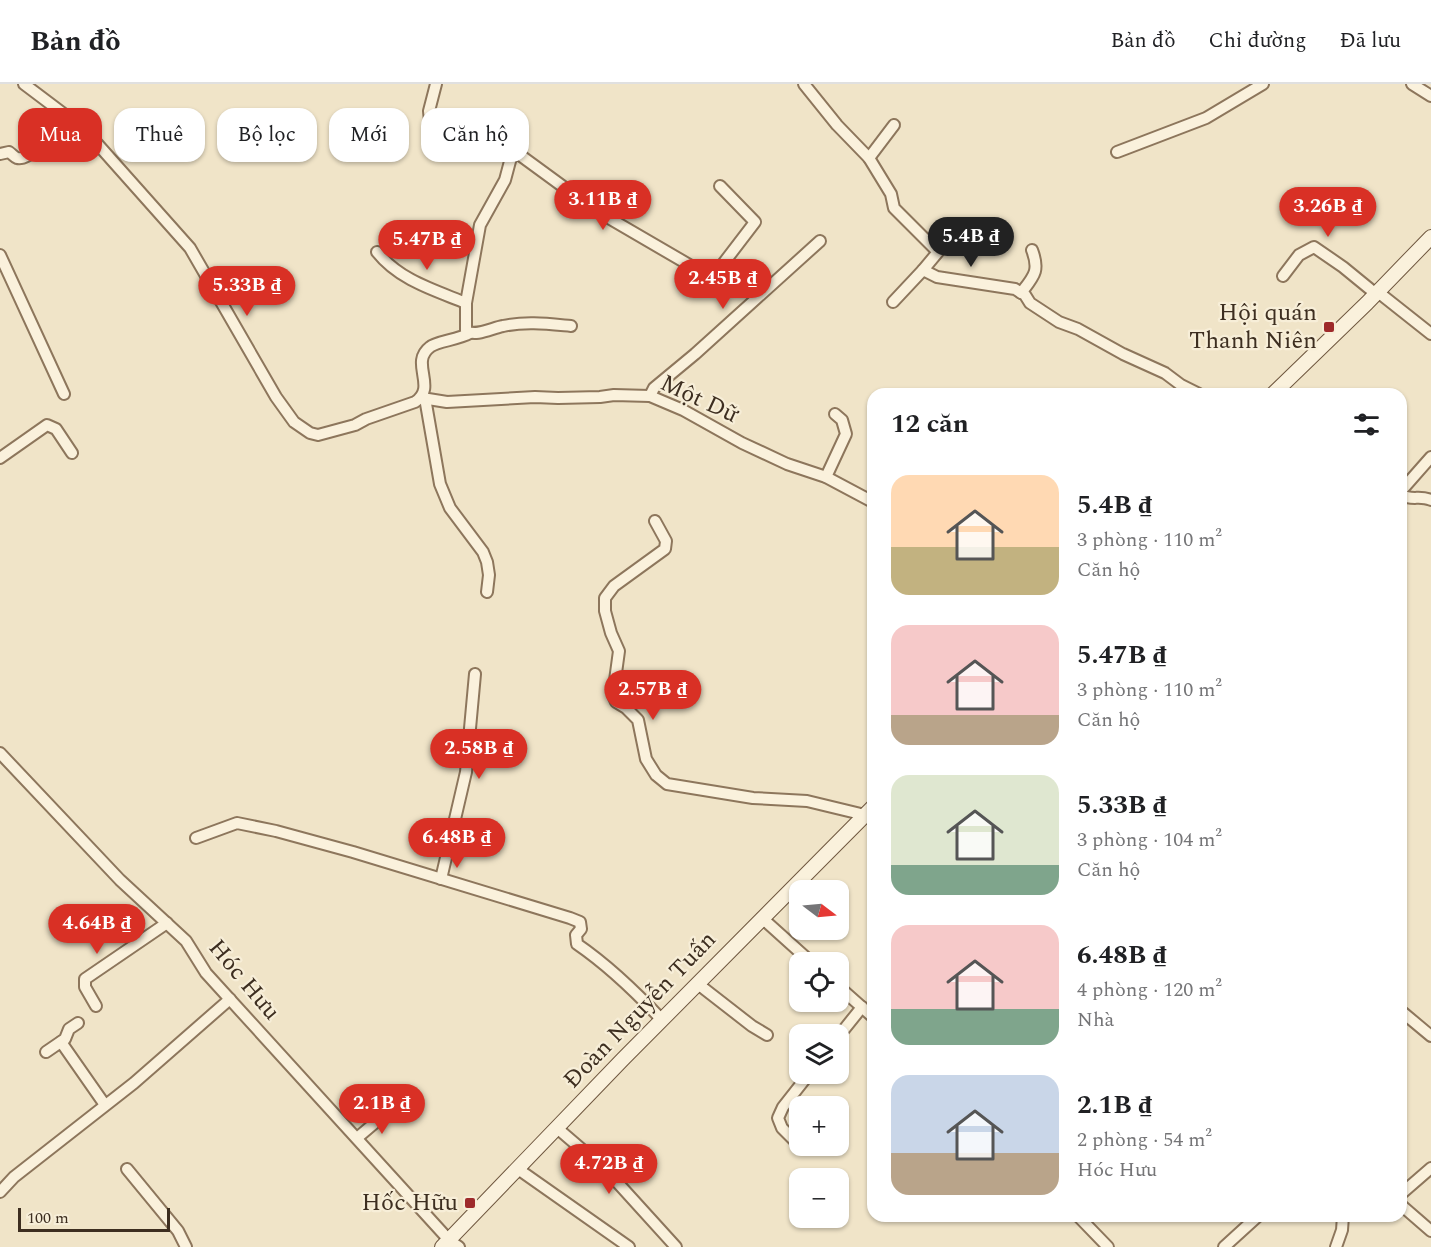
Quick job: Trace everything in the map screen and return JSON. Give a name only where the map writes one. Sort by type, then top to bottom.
[{"type":"main road","points":[[1279,388],[1431,237]]},
{"type":"main road","name":"Đoàn Nguyễn Tuấn","points":[[450,1245],[557,1128],[867,813]]},
{"type":"street","points":[[24,84],[56,108]]},
{"type":"street","points":[[430,108],[436,84]]},
{"type":"street","points":[[804,84],[869,158],[891,194],[894,208],[938,252],[893,302]]},
{"type":"street","points":[[1117,152],[1206,118],[1263,84]]},
{"type":"street","points":[[1412,84],[1431,96]]},
{"type":"street","points":[[869,158],[894,124]]},
{"type":"street","points":[[102,149],[190,248],[276,397],[294,422],[310,433],[318,435],[356,426],[366,418],[423,398]]},
{"type":"street","points":[[0,154],[9,152],[18,158]]},
{"type":"street","points":[[470,333],[465,331],[466,303],[480,225],[505,180],[510,162]]},
{"type":"street","points":[[529,162],[595,210],[710,277],[716,273],[755,222],[720,186]]},
{"type":"street","points":[[650,396],[654,388],[820,241]]},
{"type":"street","points":[[1283,276],[1299,255],[1314,247],[1431,334]]},
{"type":"street","points":[[1021,293],[1036,270],[1032,250]]},
{"type":"street","points":[[377,252],[393,268],[413,281],[466,303]]},
{"type":"street","points":[[0,255],[64,394]]},
{"type":"street","points":[[923,270],[937,277],[1006,286],[1021,293],[1030,303],[1059,322],[1078,329],[1123,354],[1166,373],[1187,388]]},
{"type":"street","points":[[487,592],[489,574],[483,552],[450,508],[440,484],[423,398],[422,358],[424,352],[434,345],[504,325],[527,323],[571,326]]},
{"type":"street","name":"Một Dữ","points":[[423,398],[447,402],[535,397],[600,397],[614,394],[650,396],[683,410],[742,443],[788,464],[826,477],[867,499]]},
{"type":"street","points":[[826,477],[846,434],[845,426],[835,414]]},
{"type":"street","points":[[0,458],[46,425],[56,429],[72,453]]},
{"type":"street","points":[[1407,486],[1431,457]]},
{"type":"street","points":[[1407,497],[1410,499],[1425,497],[1431,500]]},
{"type":"street","points":[[655,520],[666,541],[665,549],[614,586],[605,598],[604,610],[619,651],[613,695],[616,702],[638,720],[642,747],[650,768],[667,784],[753,798],[807,801],[867,811]]},
{"type":"street","points":[[441,879],[466,772],[475,674]]},
{"type":"street","name":"Hóc Hưu","points":[[0,753],[120,880],[186,941],[206,973],[357,1138],[450,1245]]},
{"type":"street","points":[[196,838],[237,823],[276,831],[570,918],[580,922],[581,929],[576,935],[576,944],[602,960],[631,986],[662,1020]]},
{"type":"street","points":[[762,918],[800,952]]},
{"type":"street","points":[[96,1006],[85,987],[86,979],[167,923]]},
{"type":"street","points":[[698,984],[767,1035]]},
{"type":"street","points":[[849,996],[867,1012]]},
{"type":"street","points":[[0,1192],[14,1177],[134,1083],[230,999]]},
{"type":"street","points":[[848,1024],[862,1007]]},
{"type":"street","points":[[1407,1016],[1431,1036]]},
{"type":"street","points":[[46,1052],[65,1039],[69,1029],[78,1023]]},
{"type":"street","points":[[61,1042],[105,1105]]},
{"type":"street","points":[[792,1096],[801,1084]]},
{"type":"street","points":[[789,1099],[778,1118],[782,1128],[789,1135]]},
{"type":"street","points":[[357,1138],[390,1110]]},
{"type":"street","points":[[557,1128],[607,1171],[676,1247]]},
{"type":"street","points":[[1407,1189],[1431,1168]]},
{"type":"street","points":[[127,1169],[178,1231],[186,1247]]},
{"type":"street","points":[[518,1169],[629,1247]]},
{"type":"street","points":[[1407,1210],[1431,1231]]},
{"type":"street","points":[[1084,1222],[1108,1247]]},
{"type":"street","points":[[1224,1247],[1251,1222]]},
{"type":"street","points":[[1336,1247],[1343,1222]]},
{"type":"place","name":"Hội quán Thanh Niên","points":[[1329,327]]},
{"type":"place","name":"Hốc Hữu","points":[[470,1203]]}]
